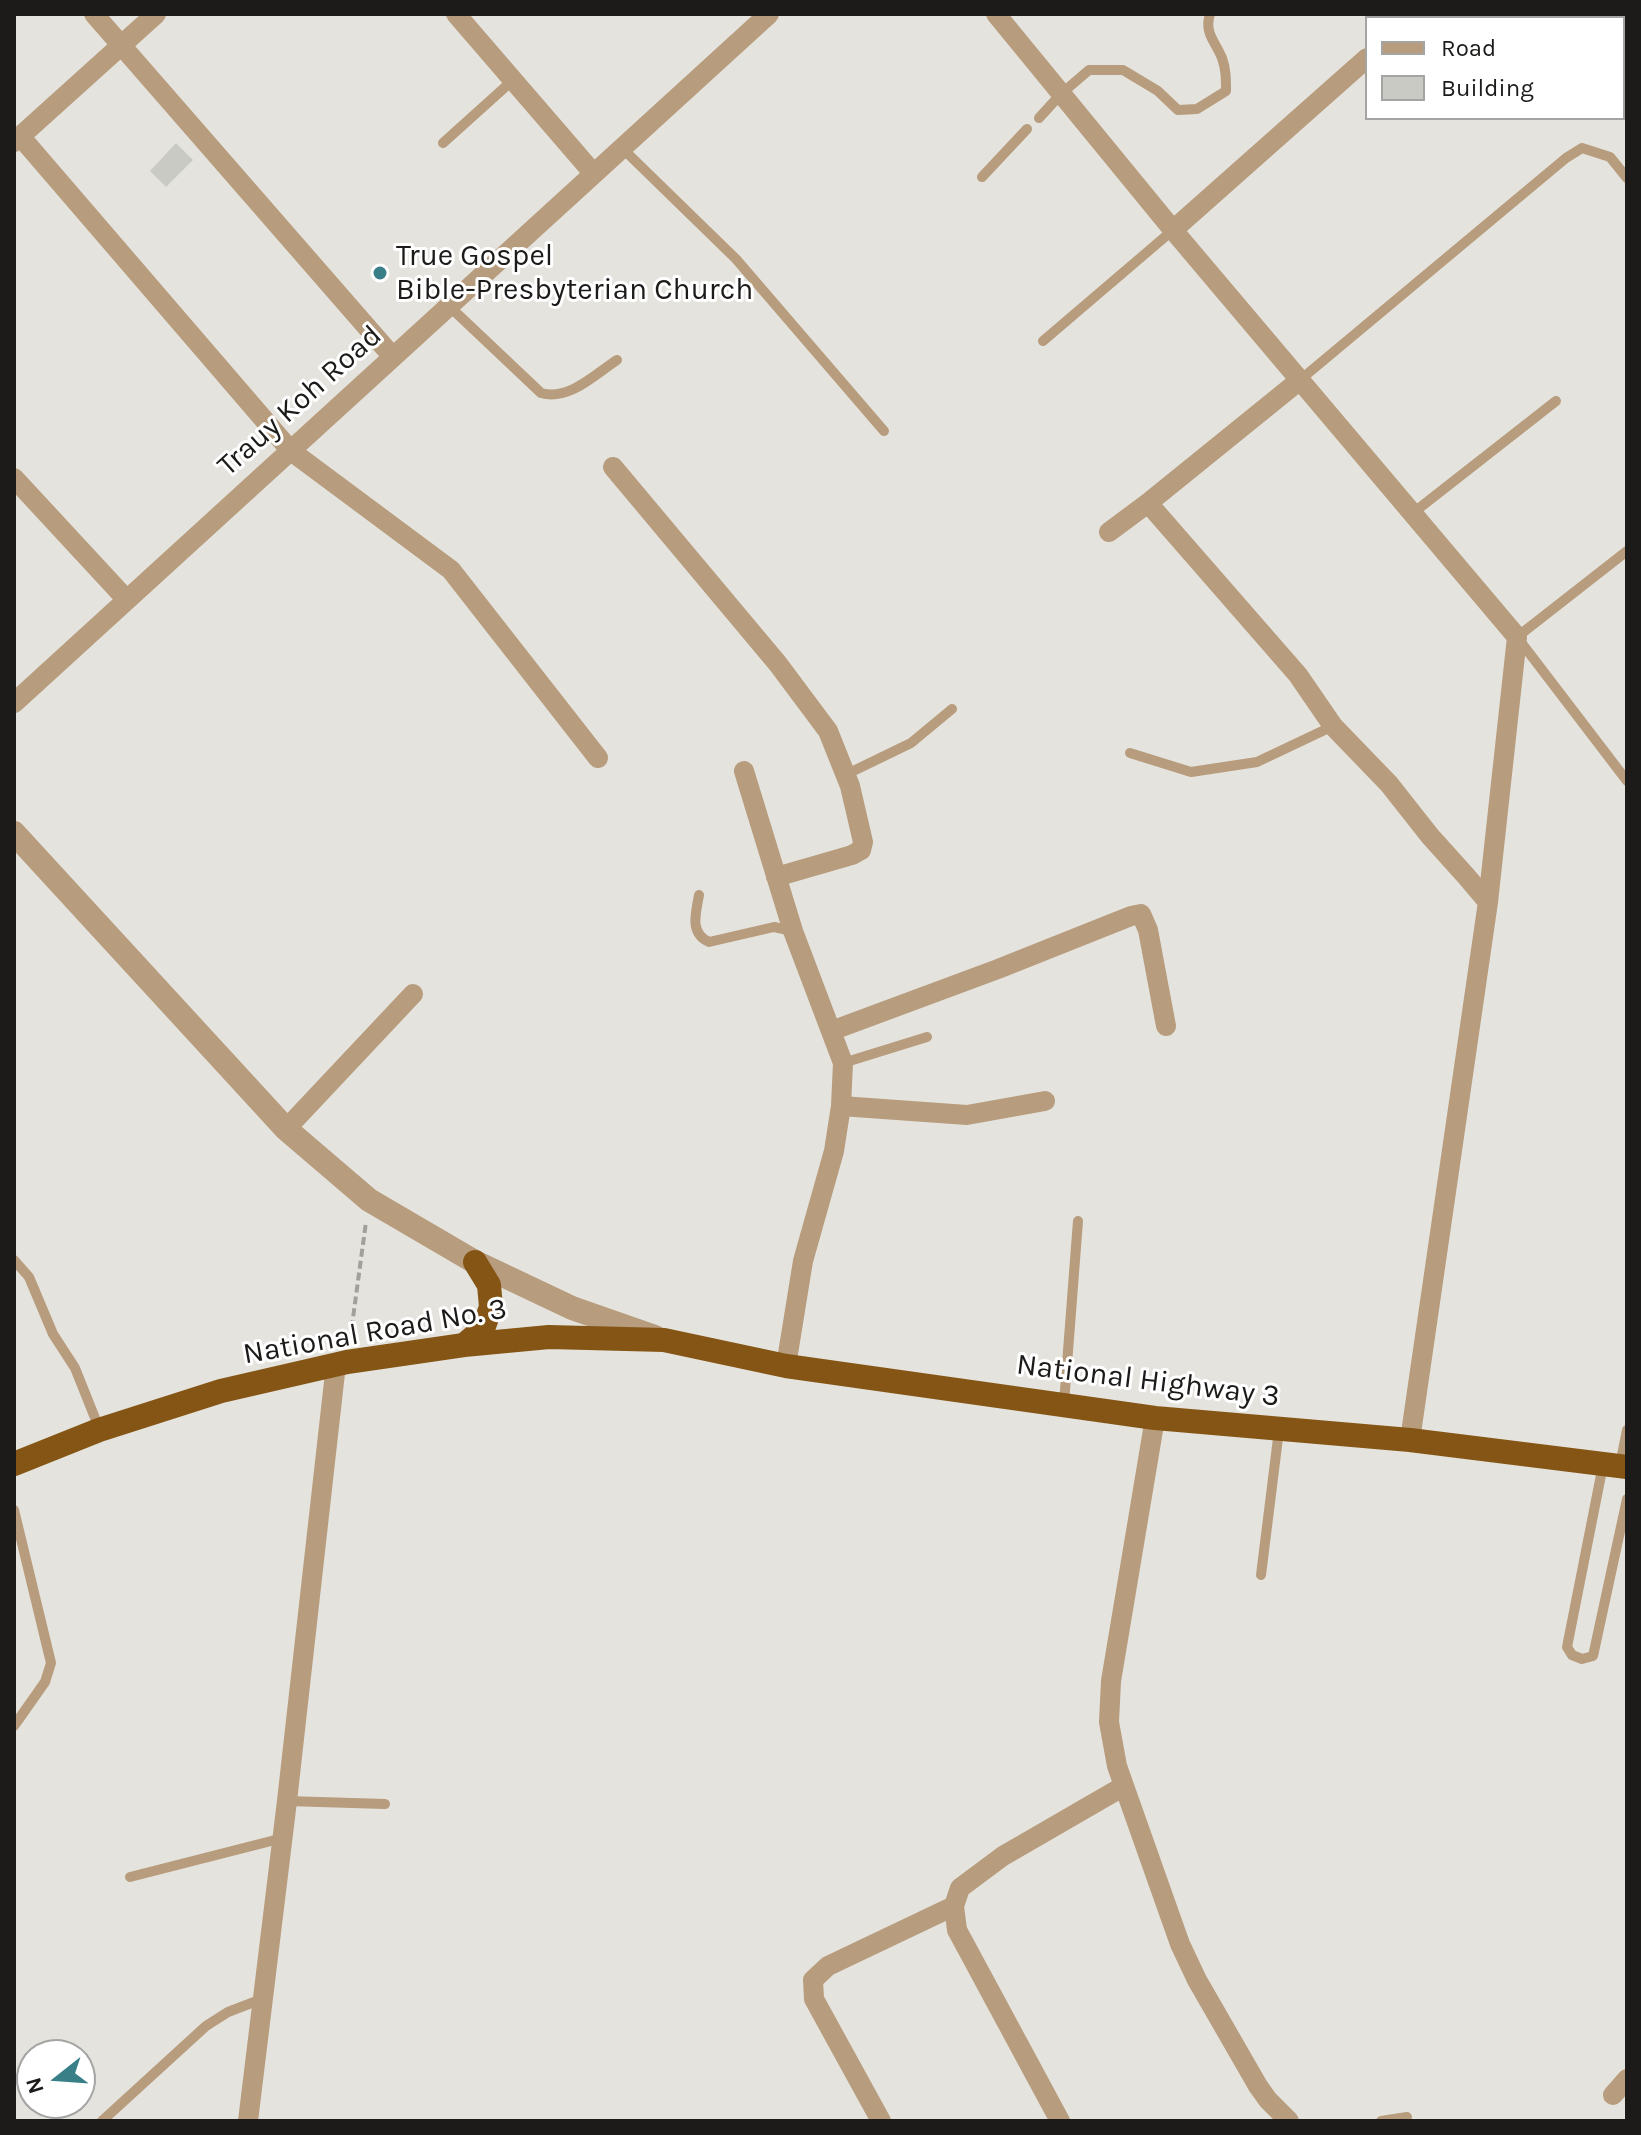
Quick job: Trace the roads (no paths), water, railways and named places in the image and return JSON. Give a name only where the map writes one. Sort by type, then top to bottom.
[{"type":"highway","points":[[464,1345],[483,1329],[491,1307],[489,1285],[475,1262]]},
{"type":"highway","name":"National Road No. 3","points":[[14,1464],[99,1430],[221,1391],[342,1363],[464,1345],[549,1337],[664,1340]]},
{"type":"highway","name":"National Highway 3","points":[[664,1340],[786,1366],[1155,1418],[1410,1440],[1617,1466]]},
{"type":"street","points":[[94,14],[393,357]]},
{"type":"street","points":[[156,14],[17,139],[291,451],[451,570],[598,758]]},
{"type":"street","points":[[456,14],[594,174]]},
{"type":"street","name":"Trauy Koh Road","points":[[14,703],[769,14]]},
{"type":"street","points":[[996,14],[1173,230],[1517,637],[1488,902],[1410,1440]]},
{"type":"street","points":[[1173,230],[1365,60]]},
{"type":"street","points":[[1109,532],[1300,380]]},
{"type":"street","points":[[613,467],[778,664],[828,731],[845,775],[863,842],[861,850],[776,877]]},
{"type":"street","points":[[14,478],[127,600]]},
{"type":"street","points":[[1148,503],[1298,675],[1333,726],[1389,784],[1488,902]]},
{"type":"street","points":[[744,771],[793,931],[843,1063],[834,1151],[803,1261],[786,1366]]},
{"type":"street","points":[[14,833],[286,1129],[369,1200],[475,1262],[572,1308],[664,1340]]},
{"type":"street","points":[[831,1031],[1141,914],[1148,930],[1166,1026]]},
{"type":"street","points":[[286,1129],[413,994]]},
{"type":"street","points":[[841,1106],[967,1115],[1045,1101]]},
{"type":"street","points":[[248,2121],[342,1363]]},
{"type":"street","points":[[1155,1418],[1111,1681],[1109,1722],[1117,1766],[1180,1944],[1197,1980],[1258,2086],[1287,2120]]},
{"type":"street","points":[[1060,2121],[957,1930],[954,1906],[960,1888],[1003,1856],[1124,1786]]},
{"type":"street","points":[[881,2121],[814,1999],[813,1980],[828,1966],[954,1906]]},
{"type":"street","points":[[1613,2095],[1627,2079]]},
{"type":"lane","points":[[1039,118],[1089,70],[1123,70],[1158,91],[1178,110],[1197,109],[1226,91],[1227,74],[1221,55],[1209,36],[1207,24],[1210,14]]},
{"type":"lane","points":[[443,143],[513,80]]},
{"type":"lane","points":[[982,177],[1027,129]]},
{"type":"lane","points":[[622,148],[736,259],[884,431]]},
{"type":"lane","points":[[1300,380],[1566,158],[1582,148],[1610,157],[1627,178]]},
{"type":"lane","points":[[1043,341],[1173,230]]},
{"type":"lane","points":[[449,306],[541,393],[552,396],[571,391],[617,360]]},
{"type":"lane","points":[[1413,513],[1556,401]]},
{"type":"lane","points":[[1627,551],[1517,637],[1627,781]]},
{"type":"lane","points":[[845,775],[911,743],[952,709]]},
{"type":"lane","points":[[1130,753],[1191,772],[1257,762],[1333,726]]},
{"type":"lane","points":[[699,895],[695,925],[701,938],[709,942],[774,927],[793,931]]},
{"type":"lane","points":[[843,1063],[927,1037]]},
{"type":"lane","points":[[1064,1405],[1078,1221]]},
{"type":"lane","points":[[14,1260],[29,1277],[53,1334],[75,1368],[99,1430]]},
{"type":"lane","points":[[1261,1575],[1279,1429]]},
{"type":"lane","points":[[1627,1430],[1567,1647],[1572,1655],[1582,1659],[1593,1656],[1627,1499]]},
{"type":"lane","points":[[14,1510],[51,1663],[45,1682],[14,1726]]},
{"type":"lane","points":[[287,1801],[385,1804]]},
{"type":"lane","points":[[130,1877],[283,1838]]},
{"type":"lane","points":[[102,2121],[206,2026],[228,2012],[262,1999]]},
{"type":"lane","points":[[1381,2121],[1407,2117]]},
{"type":"place","name":"True Gospel Bible-Presbyterian Church","points":[[380,273]]}]
